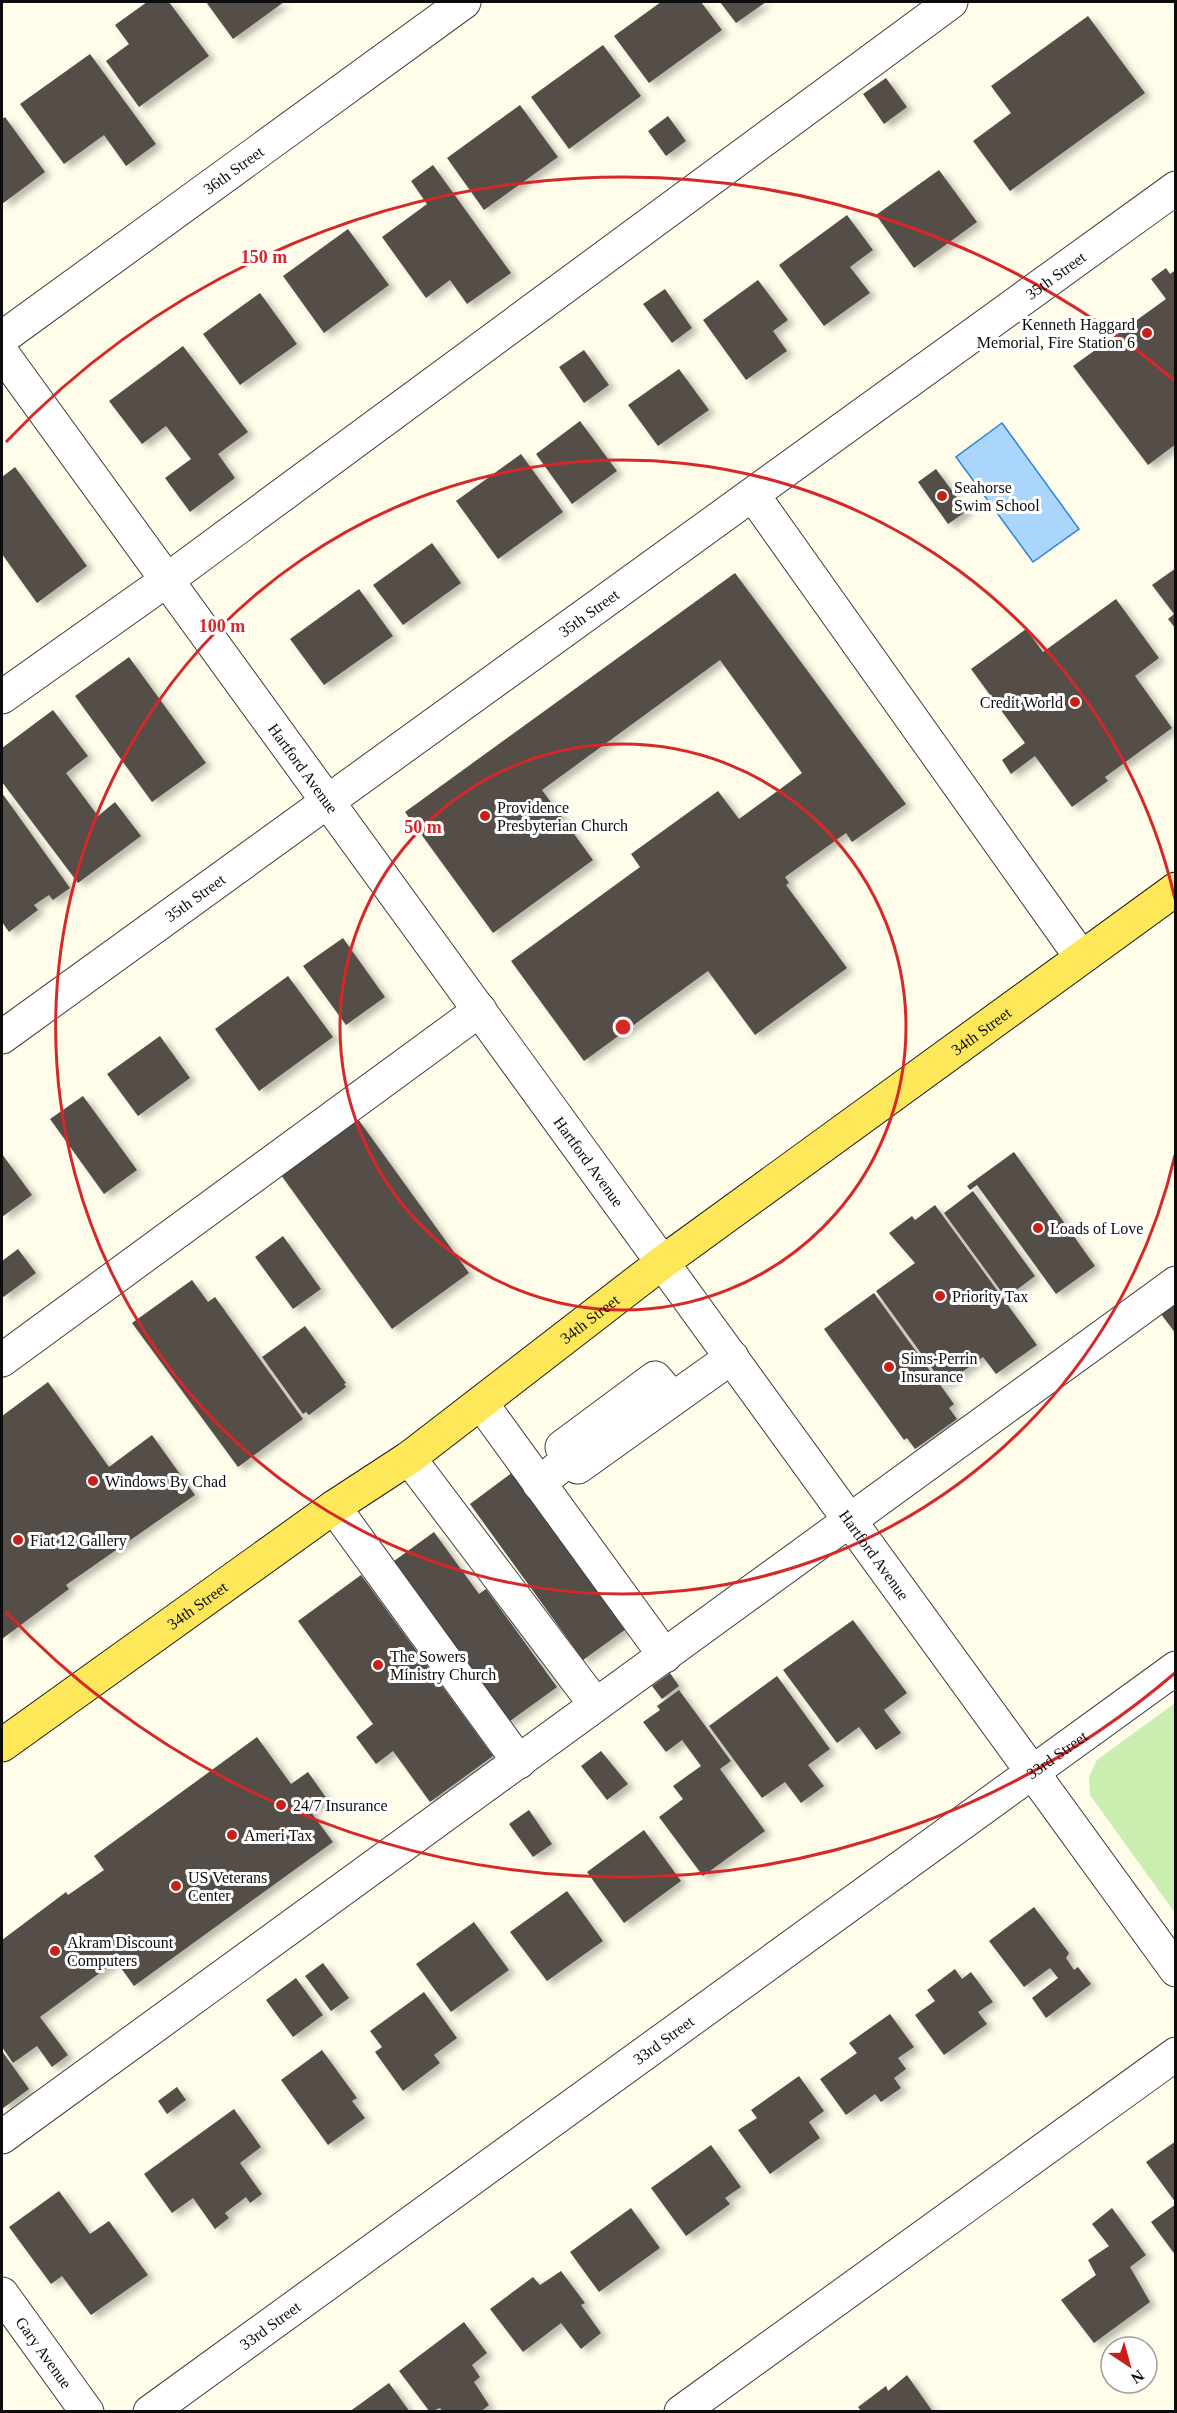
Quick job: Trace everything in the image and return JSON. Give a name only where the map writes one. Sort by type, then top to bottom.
[{"type":"main road","name":"34th Street","points":[[2,1745],[334,1508],[409,1458],[663,1262],[1176,889]]},
{"type":"street","name":"36th Street","points":[[2,338],[464,2]]},
{"type":"street","points":[[2,697],[167,580],[951,2]]},
{"type":"street","name":"35th Street","points":[[2,1037],[1176,189]]},
{"type":"street","name":"Hartford Avenue","points":[[2,353],[1176,1970]]},
{"type":"street","points":[[753,495],[1082,957]]},
{"type":"street","points":[[2,1360],[480,1010]]},
{"type":"street","points":[[2,2137],[1176,1283]]},
{"type":"street","points":[[539,1484],[570,1458],[562,1447],[655,1378],[673,1399],[732,1357]]},
{"type":"street","points":[[481,1403],[664,1656]]},
{"type":"street","points":[[409,1458],[595,1704]]},
{"type":"street","points":[[334,1508],[519,1762]]},
{"type":"street","name":"33rd Street","points":[[150,2412],[1176,1668]]},
{"type":"street","points":[[681,2412],[1176,2054]]},
{"type":"street","name":"Gary Avenue","points":[[2,2294],[87,2412]]},
{"type":"green space","points":[[1175,1703],[1175,1913],[1090,1795],[1089,1777],[1097,1760]]},
{"type":"water","points":[[1002,423],[1079,529],[1033,562],[956,457]]},
{"type":"building","points":[[147,2],[169,2],[209,56],[139,107],[106,61],[129,44],[115,25]]},
{"type":"building","points":[[206,2],[284,2],[233,39]]},
{"type":"building","points":[[661,2],[701,2],[722,30],[649,83],[614,36]]},
{"type":"building","points":[[720,2],[766,2],[736,23]]},
{"type":"building","points":[[1088,16],[1145,93],[1010,191],[973,141],[1011,113],[991,86]]},
{"type":"building","points":[[603,45],[641,96],[569,149],[531,97]]},
{"type":"building","points":[[90,54],[156,144],[126,166],[104,135],[64,164],[20,104]]},
{"type":"building","points":[[886,78],[907,107],[884,124],[863,94]]},
{"type":"building","points":[[520,105],[558,157],[484,210],[447,158]]},
{"type":"building","points":[[668,116],[686,141],[666,156],[648,131]]},
{"type":"building","points":[[5,117],[45,172],[2,204],[2,119]]},
{"type":"building","points":[[433,165],[511,273],[467,304],[450,280],[426,298],[382,237],[427,204],[411,181]]},
{"type":"building","points":[[939,170],[977,222],[914,268],[876,215]]},
{"type":"building","points":[[847,215],[873,250],[850,267],[870,293],[824,326],[779,265]]},
{"type":"building","points":[[348,229],[389,285],[324,333],[283,276]]},
{"type":"building","name":"Kenneth Haggard Memorial, Fire Station 6","points":[[1166,268],[1170,274],[1176,270],[1176,444],[1148,465],[1073,366],[1166,299],[1151,279]]},
{"type":"building","points":[[758,280],[788,320],[773,331],[787,351],[746,380],[703,320]]},
{"type":"building","points":[[665,289],[692,328],[672,343],[643,304]]},
{"type":"building","points":[[260,293],[297,344],[240,385],[203,334]]},
{"type":"building","points":[[183,346],[248,432],[218,454],[235,478],[190,512],[165,478],[191,459],[166,426],[142,444],[109,401]]},
{"type":"building","points":[[584,350],[609,385],[584,403],[559,367]]},
{"type":"building","points":[[679,369],[709,410],[658,446],[628,405]]},
{"type":"building","points":[[580,421],[617,471],[572,504],[536,454]]},
{"type":"building","points":[[521,454],[563,512],[498,559],[456,501]]},
{"type":"building","points":[[15,467],[87,566],[37,603],[2,554],[2,477]]},
{"type":"building","name":"Seahorse Swim School","points":[[936,469],[967,511],[948,524],[918,482]]},
{"type":"building","points":[[432,543],[461,583],[403,625],[373,585]]},
{"type":"building","points":[[1176,568],[1176,629],[1168,619],[1174,614],[1152,585]]},
{"type":"building","name":"Providence Presbyterian Church","points":[[735,573],[906,804],[852,842],[846,833],[785,877],[789,883],[786,885],[847,968],[755,1035],[708,971],[584,1061],[511,961],[640,867],[631,854],[718,791],[739,819],[802,773],[720,660],[542,790],[593,860],[493,933],[405,812]]},
{"type":"building","points":[[359,589],[393,636],[324,685],[290,639]]},
{"type":"building","name":"Credit World","points":[[1116,599],[1159,658],[1135,676],[1172,728],[1105,777],[1108,781],[1072,807],[1035,756],[1011,774],[1002,760],[1025,743],[971,669],[1026,629],[1043,652]]},
{"type":"building","points":[[129,657],[206,763],[152,802],[75,696]]},
{"type":"building","points":[[53,710],[88,756],[66,773],[98,816],[115,802],[141,836],[78,883],[2,782],[2,748]]},
{"type":"building","points":[[2,793],[70,888],[53,900],[49,895],[34,905],[38,910],[9,932],[2,922]]},
{"type":"building","points":[[343,938],[385,997],[346,1025],[303,966]]},
{"type":"building","points":[[288,976],[333,1037],[259,1091],[215,1029]]},
{"type":"building","points":[[160,1036],[190,1078],[138,1116],[107,1074]]},
{"type":"building","points":[[83,1096],[137,1170],[104,1194],[50,1119]]},
{"type":"building","points":[[358,1119],[469,1273],[392,1329],[281,1175]]},
{"type":"building","name":"Loads of Love","points":[[1014,1152],[1095,1266],[1056,1294],[977,1185],[970,1190],[967,1186]]},
{"type":"building","points":[[2,1154],[32,1195],[2,1217]]},
{"type":"building","points":[[973,1191],[1035,1276],[1006,1298],[944,1213]]},
{"type":"building","name":"Priority Tax","points":[[935,1205],[1037,1345],[996,1374],[983,1357],[944,1385],[876,1291],[915,1263],[889,1233],[912,1216],[915,1220]]},
{"type":"building","points":[[283,1236],[321,1289],[293,1309],[255,1257]]},
{"type":"building","points":[[18,1249],[36,1273],[2,1298],[2,1261]]},
{"type":"building","points":[[192,1280],[208,1302],[215,1297],[303,1419],[238,1467],[132,1323]]},
{"type":"building","name":"Sims-Perrin Insurance","points":[[874,1293],[954,1404],[949,1408],[957,1419],[915,1449],[907,1438],[904,1440],[824,1329]]},
{"type":"building","points":[[1176,1298],[1176,1334],[1158,1310]]},
{"type":"building","points":[[305,1326],[346,1383],[344,1384],[346,1387],[309,1415],[306,1412],[303,1414],[262,1357]]},
{"type":"building","name":"Windows By Chad","points":[[48,1382],[109,1467],[152,1435],[195,1495],[66,1585],[69,1589],[2,1639],[2,1416]]},
{"type":"building","points":[[513,1472],[626,1629],[583,1660],[470,1504]]},
{"type":"building","points":[[434,1532],[479,1594],[486,1589],[557,1687],[506,1724],[435,1627],[439,1623],[394,1561]]},
{"type":"building","name":"The Sowers Ministry Church","points":[[361,1575],[493,1756],[430,1802],[393,1751],[376,1764],[356,1737],[373,1724],[298,1621]]},
{"type":"building","points":[[853,1620],[907,1693],[884,1710],[901,1733],[876,1750],[859,1727],[837,1743],[783,1670]]},
{"type":"building","points":[[670,1673],[679,1686],[662,1699],[652,1686]]},
{"type":"building","points":[[777,1676],[830,1749],[808,1765],[824,1786],[801,1803],[785,1782],[762,1798],[709,1726]]},
{"type":"building","points":[[679,1690],[731,1761],[720,1769],[765,1831],[703,1876],[659,1817],[683,1799],[673,1786],[701,1766],[682,1740],[666,1752],[643,1722],[660,1710],[657,1706]]},
{"type":"building","points":[[257,1737],[291,1784],[308,1772],[327,1799],[310,1811],[333,1842],[134,1986],[116,1961],[40,2017],[68,2055],[52,2067],[37,2046],[13,2063],[2,2047],[2,1940],[66,1892],[68,1895],[104,1870],[94,1856]]},
{"type":"building","points":[[601,1751],[628,1784],[607,1800],[581,1766]]},
{"type":"building","points":[[529,1810],[552,1844],[533,1857],[509,1824]]},
{"type":"building","points":[[644,1830],[681,1881],[624,1923],[587,1872]]},
{"type":"building","points":[[567,1891],[603,1941],[547,1981],[510,1932]]},
{"type":"building","points":[[1034,1907],[1069,1953],[1066,1958],[1074,1970],[1078,1967],[1091,1984],[1046,2018],[1032,1998],[1058,1978],[1050,1968],[1024,1987],[989,1941]]},
{"type":"building","points":[[474,1922],[509,1970],[451,2012],[416,1964]]},
{"type":"building","points":[[323,1963],[349,1998],[331,2011],[305,1976]]},
{"type":"building","points":[[955,1969],[962,1979],[971,1972],[993,2002],[978,2012],[987,2024],[944,2055],[915,2015],[935,2001],[927,1990]]},
{"type":"building","points":[[296,1978],[323,2015],[293,2037],[266,2000]]},
{"type":"building","points":[[424,1992],[457,2038],[434,2055],[440,2063],[403,2091],[375,2052],[382,2047],[370,2031]]},
{"type":"building","points":[[890,2014],[914,2047],[898,2058],[906,2069],[894,2078],[901,2088],[881,2102],[875,2094],[846,2115],[820,2079],[857,2053],[849,2043]]},
{"type":"building","points":[[322,2050],[357,2098],[352,2101],[365,2118],[328,2145],[281,2080]]},
{"type":"building","points":[[2,2051],[29,2089],[2,2109]]},
{"type":"building","points":[[799,2076],[824,2111],[809,2122],[820,2138],[770,2174],[738,2130],[757,2118],[751,2110]]},
{"type":"building","points":[[177,2087],[186,2100],[167,2114],[158,2101]]},
{"type":"building","points":[[234,2109],[261,2147],[240,2163],[262,2194],[250,2203],[246,2197],[225,2213],[229,2218],[215,2229],[193,2198],[172,2213],[144,2174]]},
{"type":"building","points":[[1176,2141],[1176,2203],[1146,2162]]},
{"type":"building","points":[[711,2145],[741,2187],[725,2198],[730,2204],[686,2236],[651,2188]]},
{"type":"building","points":[[59,2191],[90,2234],[109,2221],[148,2275],[91,2315],[62,2276],[51,2284],[9,2227]]},
{"type":"building","points":[[1176,2204],[1176,2256],[1151,2222]]},
{"type":"building","points":[[631,2208],[660,2248],[599,2292],[570,2252]]},
{"type":"building","points":[[1112,2208],[1146,2255],[1130,2267],[1150,2302],[1105,2335],[1099,2335],[1099,2339],[1094,2343],[1061,2300],[1096,2275],[1088,2260],[1109,2246],[1092,2224]]},
{"type":"building","points":[[561,2271],[585,2303],[581,2305],[601,2333],[581,2349],[561,2323],[523,2352],[490,2309],[533,2277],[540,2285]]},
{"type":"building","points":[[464,2322],[487,2353],[472,2365],[480,2377],[474,2382],[489,2405],[480,2412],[443,2412],[440,2408],[430,2412],[399,2371]]},
{"type":"building","points":[[907,2375],[933,2412],[862,2412],[858,2407],[886,2386],[888,2391]]},
{"type":"building","points":[[389,2383],[410,2412],[349,2412]]},
{"type":"place","name":"Kenneth Haggard Memorial, Fire Station 6","points":[[1147,333]]},
{"type":"place","name":"Seahorse Swim School","points":[[942,496]]},
{"type":"place","name":"Credit World","points":[[1075,702]]},
{"type":"place","name":"Providence Presbyterian Church","points":[[485,816]]},
{"type":"place","name":"Loads of Love","points":[[1038,1228]]},
{"type":"place","name":"Priority Tax","points":[[940,1296]]},
{"type":"place","name":"Sims-Perrin Insurance","points":[[889,1367]]},
{"type":"place","name":"Windows By Chad","points":[[93,1481]]},
{"type":"place","name":"Fiat 12 Gallery","points":[[18,1540]]},
{"type":"place","name":"The Sowers Ministry Church","points":[[378,1665]]},
{"type":"place","name":"24/7 Insurance","points":[[281,1805]]},
{"type":"place","name":"Ameri Tax","points":[[232,1835]]},
{"type":"place","name":"US Veterans Center","points":[[176,1886]]},
{"type":"place","name":"Akram Discount Computers","points":[[55,1951]]}]
